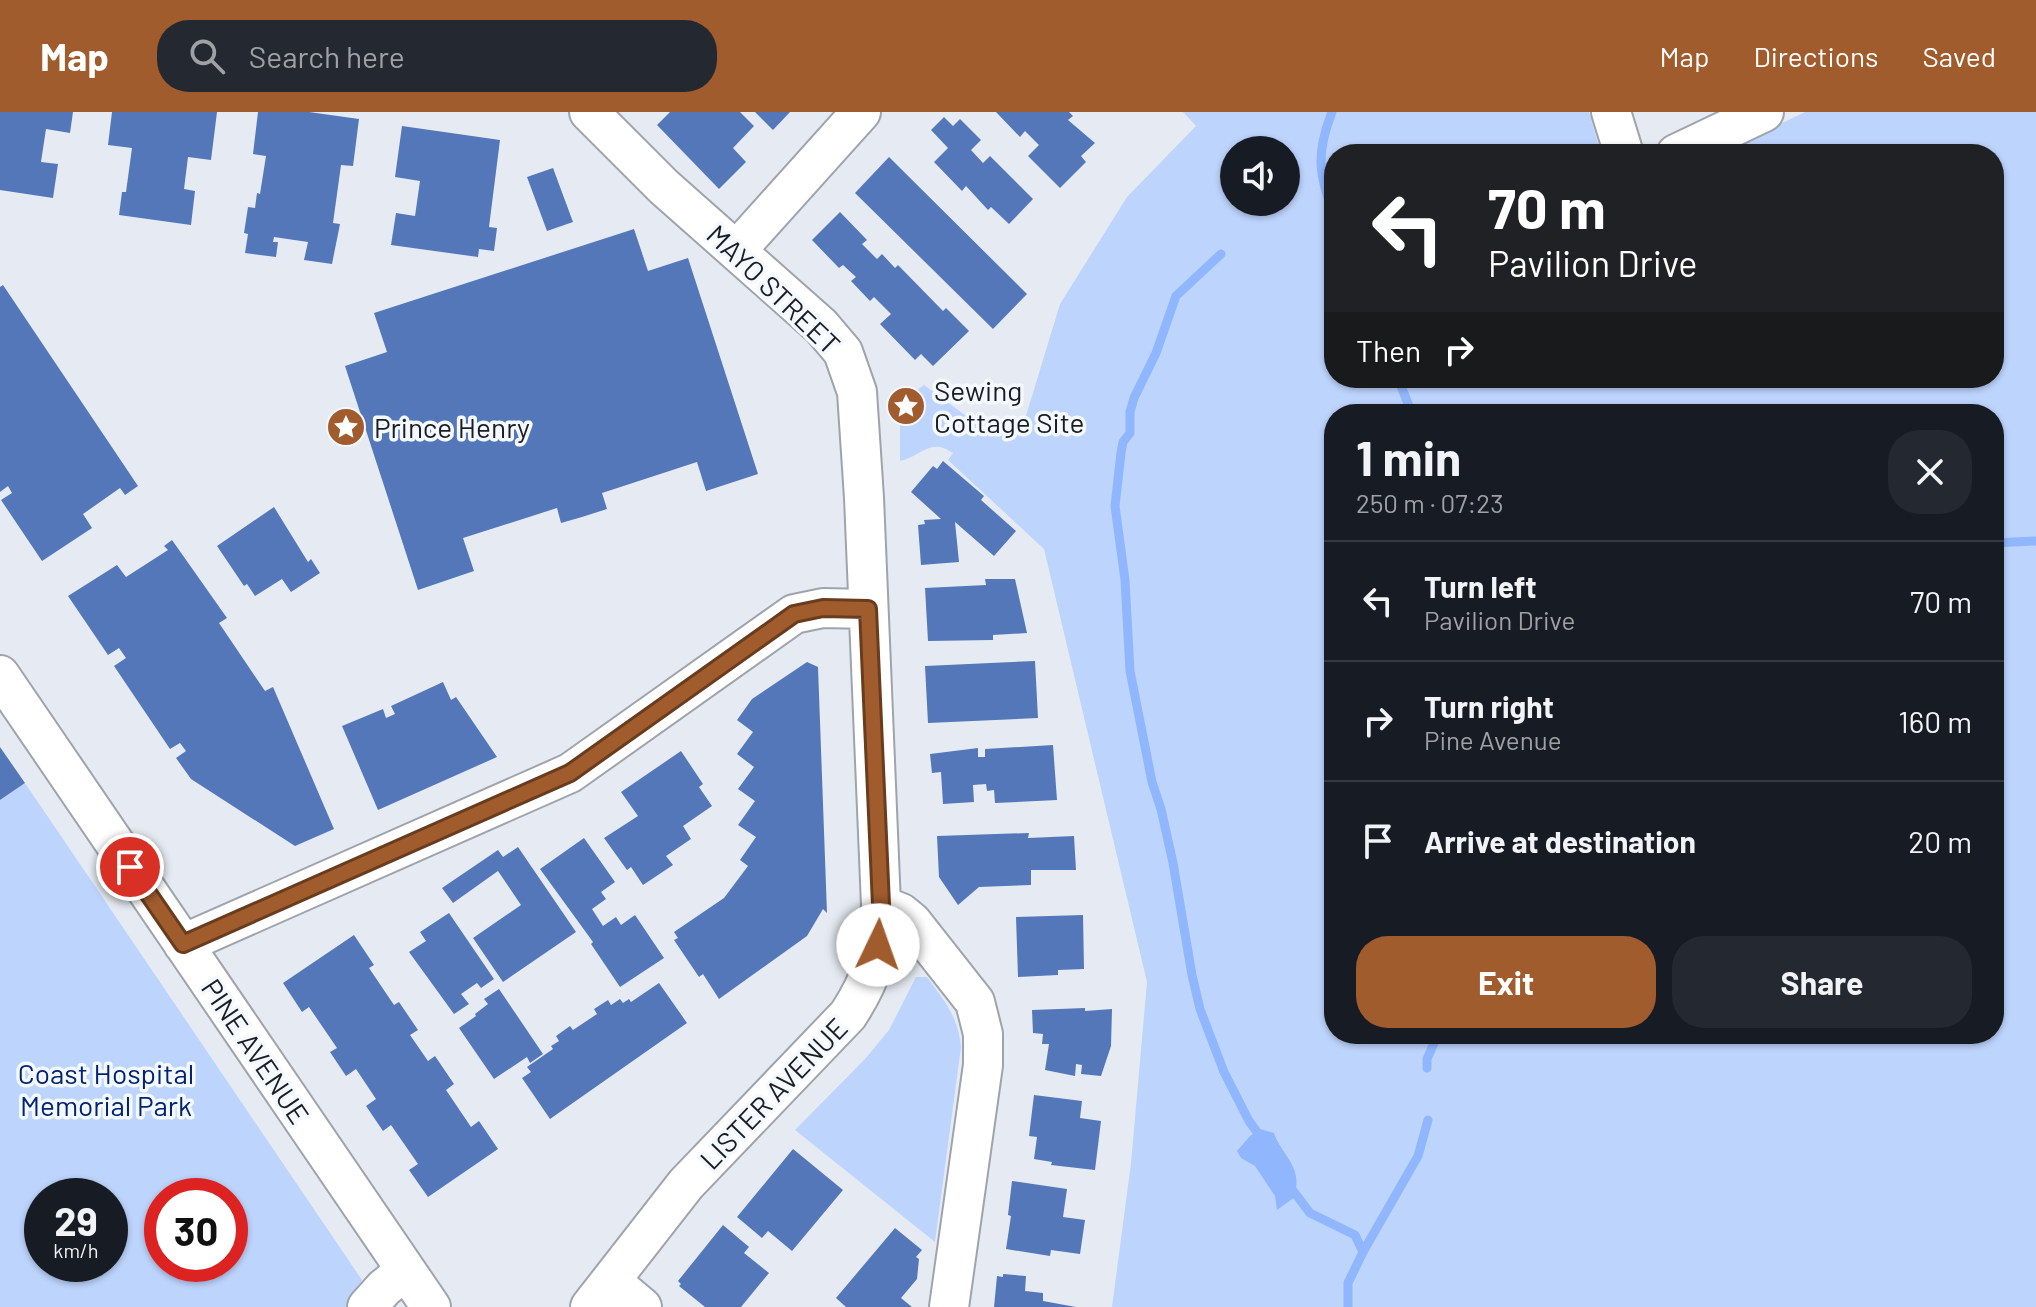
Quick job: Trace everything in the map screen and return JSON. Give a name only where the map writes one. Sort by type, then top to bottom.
[{"type":"street","name":"MAYO STREET","points":[[589,112],[664,187],[834,338],[850,366],[858,407],[868,609]]},
{"type":"street","points":[[737,250],[861,112]]},
{"type":"street","points":[[1611,112],[1621,144]]},
{"type":"street","points":[[1697,144],[1764,112]]},
{"type":"street","points":[[183,944],[570,773],[794,614],[823,608],[868,609]]},
{"type":"street","name":"LISTER AVENUE","points":[[601,1294],[652,1225],[706,1162],[851,1010],[874,966],[881,905],[868,609]]},
{"type":"street","name":"PINE AVENUE","points":[[0,675],[431,1307]]},
{"type":"street","points":[[881,905],[901,913],[912,922],[967,990],[977,1005],[981,1021],[983,1065],[949,1307]]},
{"type":"street","points":[[367,1307],[405,1271]]},
{"type":"street","points":[[601,1294],[642,1307]]},
{"type":"green space","points":[[1183,112],[1589,112],[1598,144],[1324,144],[1324,388],[2004,388],[2004,144],[1738,144],[1805,112],[2036,112],[2036,1307],[1112,1307],[1131,1163],[1147,982],[1044,549],[948,460],[953,453],[932,447],[900,461],[900,403],[924,385],[969,418],[1025,419],[1060,304],[1127,197],[1196,126]]},
{"type":"green space","name":"Coast Hospital Memorial Park","points":[[25,783],[362,1280],[346,1307],[0,1307],[0,800]]},
{"type":"green space","points":[[916,977],[927,977],[945,1002],[957,1026],[961,1047],[935,1242],[795,1130],[889,1030]]},
{"type":"water","points":[[1260,1129],[1274,1133],[1295,1172],[1296,1188],[1301,1196],[1277,1210],[1275,1196],[1255,1166],[1241,1158],[1237,1151]]},
{"type":"building","points":[[0,112],[73,112],[70,133],[46,129],[41,162],[58,164],[53,198],[0,190]]},
{"type":"building","points":[[112,112],[217,112],[211,160],[188,157],[184,189],[195,191],[191,225],[119,215],[122,192],[126,192],[132,148],[108,145]]},
{"type":"building","points":[[258,112],[309,112],[359,119],[353,166],[341,165],[333,223],[340,224],[332,264],[304,260],[308,242],[274,237],[273,242],[278,242],[276,257],[245,253],[248,207],[255,208],[257,193],[260,194],[266,156],[253,154]]},
{"type":"building","points":[[670,112],[740,112],[754,126],[733,148],[746,162],[719,189],[657,125]]},
{"type":"building","points":[[755,112],[790,112],[773,130]]},
{"type":"building","points":[[996,112],[1069,112],[1073,116],[1068,120],[1095,143],[1081,156],[1086,162],[1060,188],[1028,156],[1039,145],[1025,131],[1020,137]]},
{"type":"building","points":[[944,117],[953,126],[960,119],[981,140],[971,150],[983,163],[990,156],[1033,199],[1009,224],[991,207],[988,210],[966,186],[962,191],[934,162],[948,148],[931,130]]},
{"type":"building","points":[[402,126],[500,140],[489,227],[497,228],[494,251],[479,249],[478,257],[391,245],[396,213],[415,216],[420,181],[395,177]]},
{"type":"building","points":[[889,157],[1027,294],[993,329],[855,193]]},
{"type":"building","points":[[553,168],[573,222],[547,231],[527,177]]},
{"type":"building","points":[[840,212],[867,240],[862,244],[877,259],[882,254],[895,268],[898,265],[943,311],[946,308],[969,331],[933,366],[921,354],[915,360],[880,324],[891,314],[874,297],[870,301],[851,281],[856,277],[843,265],[839,268],[812,240]]},
{"type":"building","points":[[634,229],[648,271],[688,258],[758,474],[706,491],[697,462],[602,493],[607,509],[561,523],[557,508],[463,538],[474,571],[418,590],[345,366],[387,352],[374,313]]},
{"type":"building","points":[[3,285],[138,486],[125,495],[120,488],[83,514],[92,528],[42,561],[1,500],[12,493],[8,486],[0,492],[0,287]]},
{"type":"building","points":[[943,461],[984,496],[981,500],[1016,531],[994,556],[955,522],[959,562],[921,565],[918,525],[925,524],[924,520],[941,519],[911,492],[933,466],[937,469]]},
{"type":"building","points":[[274,507],[308,562],[311,559],[320,573],[291,592],[282,579],[255,596],[247,584],[244,586],[217,546]]},
{"type":"building","points":[[172,540],[227,618],[219,623],[265,691],[273,687],[334,829],[295,846],[191,779],[176,758],[186,751],[180,743],[170,749],[114,666],[126,658],[119,648],[108,655],[68,596],[117,565],[126,577],[168,550],[164,546]]},
{"type":"building","points":[[985,579],[1015,579],[1027,633],[993,635],[993,640],[928,641],[925,588],[986,585]]},
{"type":"building","points":[[1035,661],[1038,718],[928,723],[925,666]]},
{"type":"building","points":[[807,662],[818,667],[827,913],[823,909],[807,936],[719,999],[703,974],[699,977],[674,940],[678,938],[674,932],[724,898],[748,866],[740,860],[756,837],[738,825],[755,801],[738,789],[754,767],[737,754],[753,732],[737,720],[752,699]]},
{"type":"building","points":[[443,682],[451,700],[456,697],[497,757],[378,810],[342,726],[383,709],[386,718],[395,714],[391,706]]},
{"type":"building","points":[[1053,745],[1057,800],[995,803],[994,790],[987,791],[986,784],[973,785],[974,802],[943,804],[941,772],[932,773],[930,754],[978,748],[978,757],[985,757],[985,749]]},
{"type":"building","points":[[0,747],[25,783],[0,800]]},
{"type":"building","points":[[681,751],[703,784],[699,787],[712,806],[683,826],[691,839],[666,856],[673,865],[643,885],[631,867],[627,870],[604,838],[638,816],[621,792]]},
{"type":"building","points":[[1029,833],[1028,838],[1074,836],[1076,870],[1031,870],[1031,885],[979,887],[958,905],[939,877],[937,836]]},
{"type":"building","points":[[584,838],[615,882],[601,892],[606,899],[592,909],[603,926],[616,917],[621,925],[635,915],[664,958],[620,987],[591,944],[593,942],[540,869]]},
{"type":"building","points":[[518,847],[576,932],[503,982],[473,938],[521,905],[498,871],[453,903],[442,888],[498,850],[503,857]]},
{"type":"building","points":[[449,913],[494,979],[481,988],[477,983],[461,994],[469,1004],[454,1014],[409,952],[426,941],[420,932]]},
{"type":"building","points":[[1083,915],[1084,969],[1058,970],[1058,975],[1018,977],[1016,917]]},
{"type":"building","points":[[354,935],[374,965],[369,968],[394,1005],[399,1002],[418,1030],[410,1035],[428,1061],[435,1056],[454,1084],[446,1090],[471,1127],[479,1121],[498,1149],[428,1197],[409,1170],[418,1164],[391,1125],[383,1131],[366,1106],[376,1099],[356,1069],[346,1076],[330,1052],[337,1048],[309,1007],[302,1012],[283,983]]},
{"type":"building","points":[[659,983],[687,1023],[550,1119],[522,1078],[531,1072],[527,1067],[553,1049],[551,1046],[559,1041],[556,1036],[570,1026],[573,1030],[597,1014],[594,1009],[608,1000],[611,1005],[620,999],[623,1003],[629,999],[631,1002]]},
{"type":"building","points":[[499,989],[543,1054],[530,1063],[527,1057],[494,1079],[459,1028],[488,1004],[484,999]]},
{"type":"building","points":[[1085,1008],[1085,1011],[1112,1009],[1111,1046],[1101,1076],[1081,1074],[1082,1065],[1076,1064],[1075,1076],[1045,1070],[1049,1044],[1042,1044],[1043,1034],[1033,1033],[1032,1010]]},
{"type":"building","points":[[1034,1095],[1082,1101],[1080,1118],[1101,1121],[1095,1170],[1051,1165],[1052,1162],[1034,1159],[1037,1137],[1029,1136]]},
{"type":"building","points":[[793,1149],[843,1190],[792,1251],[768,1231],[762,1238],[737,1217]]},
{"type":"building","points":[[1012,1181],[1067,1189],[1063,1217],[1085,1220],[1080,1254],[1051,1250],[1050,1256],[1006,1249]]},
{"type":"building","points":[[723,1225],[749,1247],[744,1253],[769,1273],[741,1307],[705,1307],[679,1286],[678,1281]]},
{"type":"building","points":[[895,1228],[922,1250],[916,1257],[919,1259],[917,1279],[901,1298],[912,1307],[846,1307],[836,1298]]},
{"type":"building","points":[[1003,1274],[1026,1276],[1025,1291],[1043,1293],[1043,1301],[1076,1307],[994,1307],[997,1276],[1003,1277]]},
{"type":"waterway","points":[[1324,183],[1321,152],[1332,112]]},
{"type":"waterway","points":[[1221,254],[1176,296],[1156,353],[1134,398],[1130,433],[1123,442],[1121,453],[1115,506],[1125,580],[1130,671],[1152,782],[1173,863],[1192,975],[1200,1009],[1224,1072],[1249,1121],[1262,1139]]},
{"type":"waterway","points":[[1402,388],[1408,404]]},
{"type":"waterway","points":[[2004,543],[2036,541]]},
{"type":"waterway","points":[[1427,1068],[1434,1044]]},
{"type":"waterway","points":[[1348,1307],[1348,1283],[1418,1156],[1428,1120]]},
{"type":"waterway","points":[[1291,1188],[1310,1213],[1355,1235],[1363,1252]]},
{"type":"place","name":"Sewing Cottage Site","points":[[906,406]]},
{"type":"place","name":"Prince Henry","points":[[346,427]]},
{"type":"route","points":[[130,867],[183,944],[570,773],[794,614],[823,608],[868,609],[881,905],[878,945]]}]
